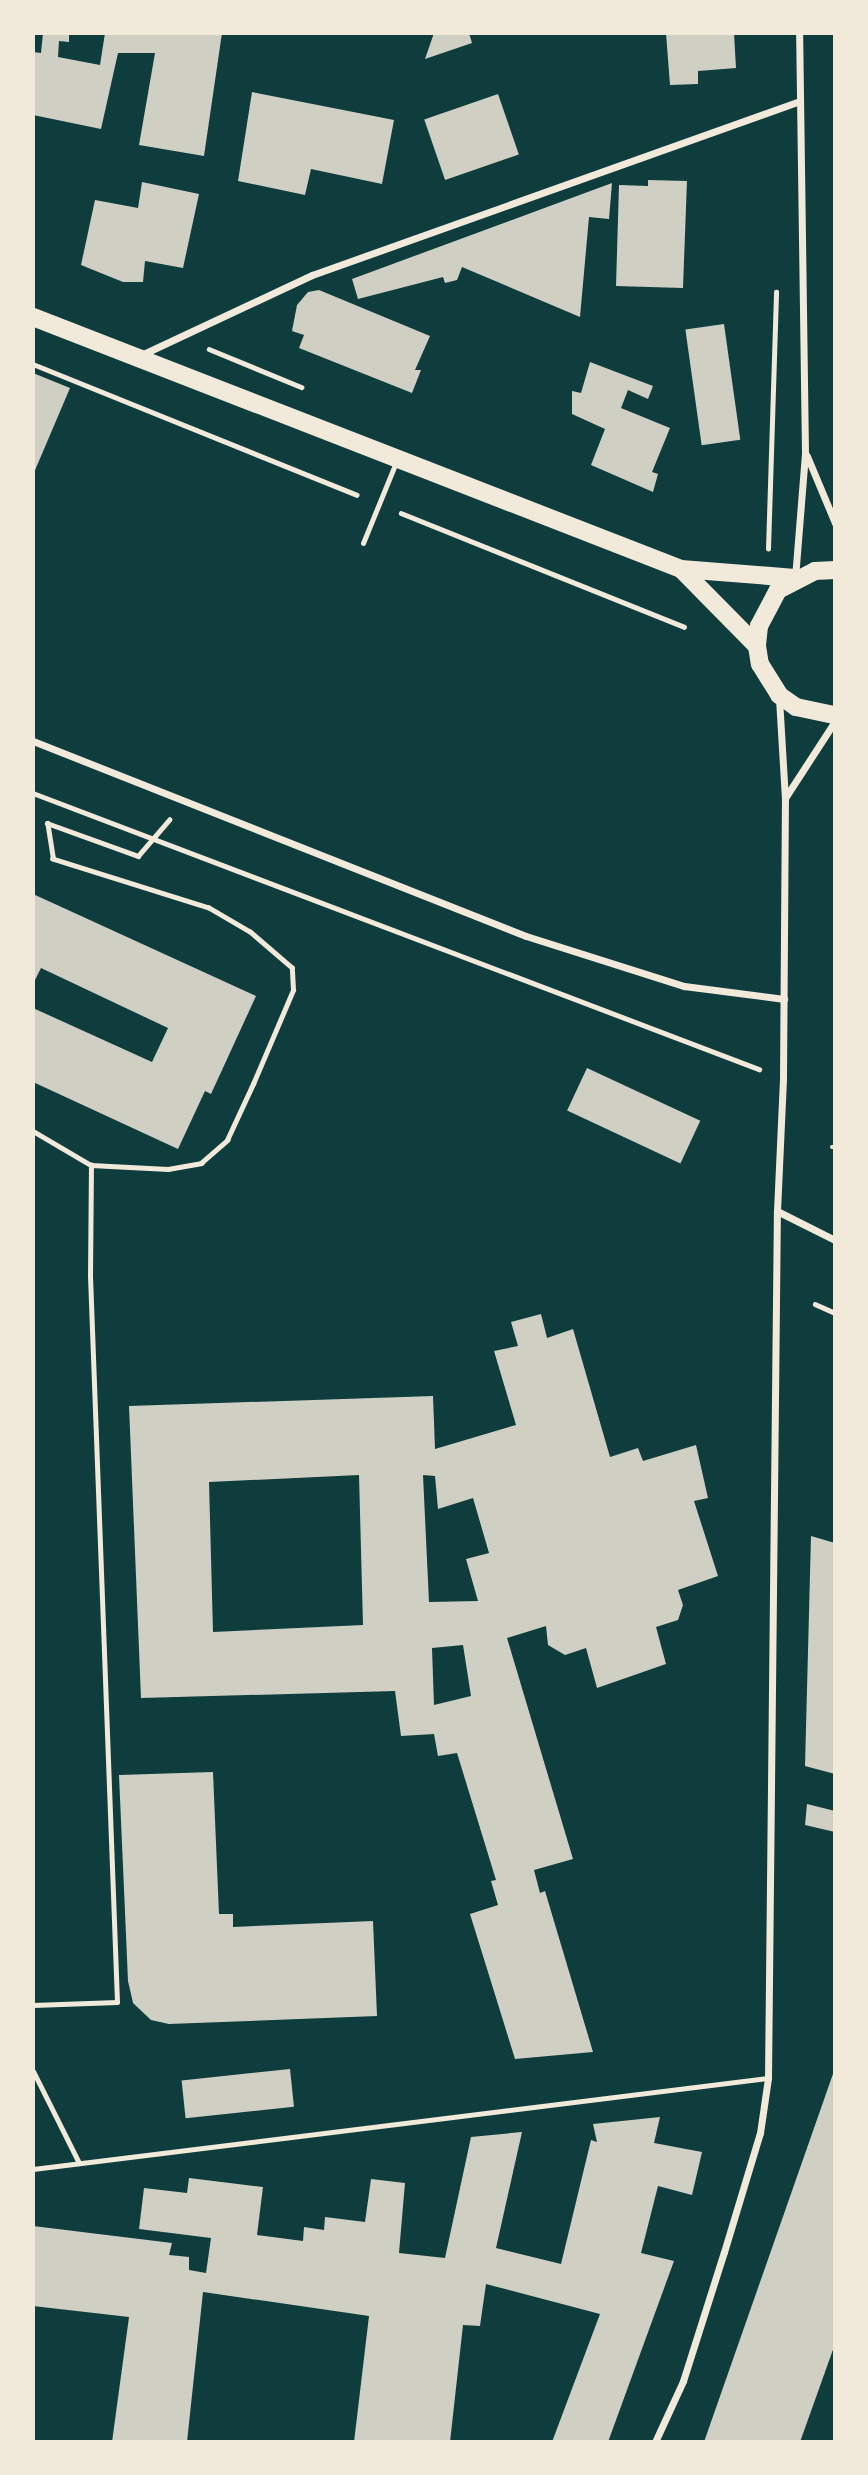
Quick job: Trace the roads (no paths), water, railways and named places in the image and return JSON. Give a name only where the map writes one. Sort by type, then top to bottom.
[{"type":"main road","points":[[33,317],[681,569],[795,578],[835,570]]},
{"type":"main road","points":[[681,569],[757,646]]},
{"type":"main road","points":[[795,578],[766,606],[757,646],[760,664],[779,695],[796,707],[835,715]]},
{"type":"street","points":[[795,578],[805,453],[799,33]]},
{"type":"street","points":[[137,357],[312,275],[800,100]]},
{"type":"street","points":[[805,453],[835,522]]},
{"type":"street","points":[[655,2442],[683,2381],[761,2133],[768,2078],[777,1211],[784,999],[785,799],[779,695]]},
{"type":"street","points":[[785,799],[835,721]]},
{"type":"street","points":[[33,741],[526,936],[684,986],[784,999]]},
{"type":"street","points":[[777,1211],[835,1240]]},
{"type":"lane","points":[[363,543],[398,459]]},
{"type":"lane","points":[[33,2071],[79,2163]]},
{"type":"lane","points":[[33,2169],[768,2078]]}]
